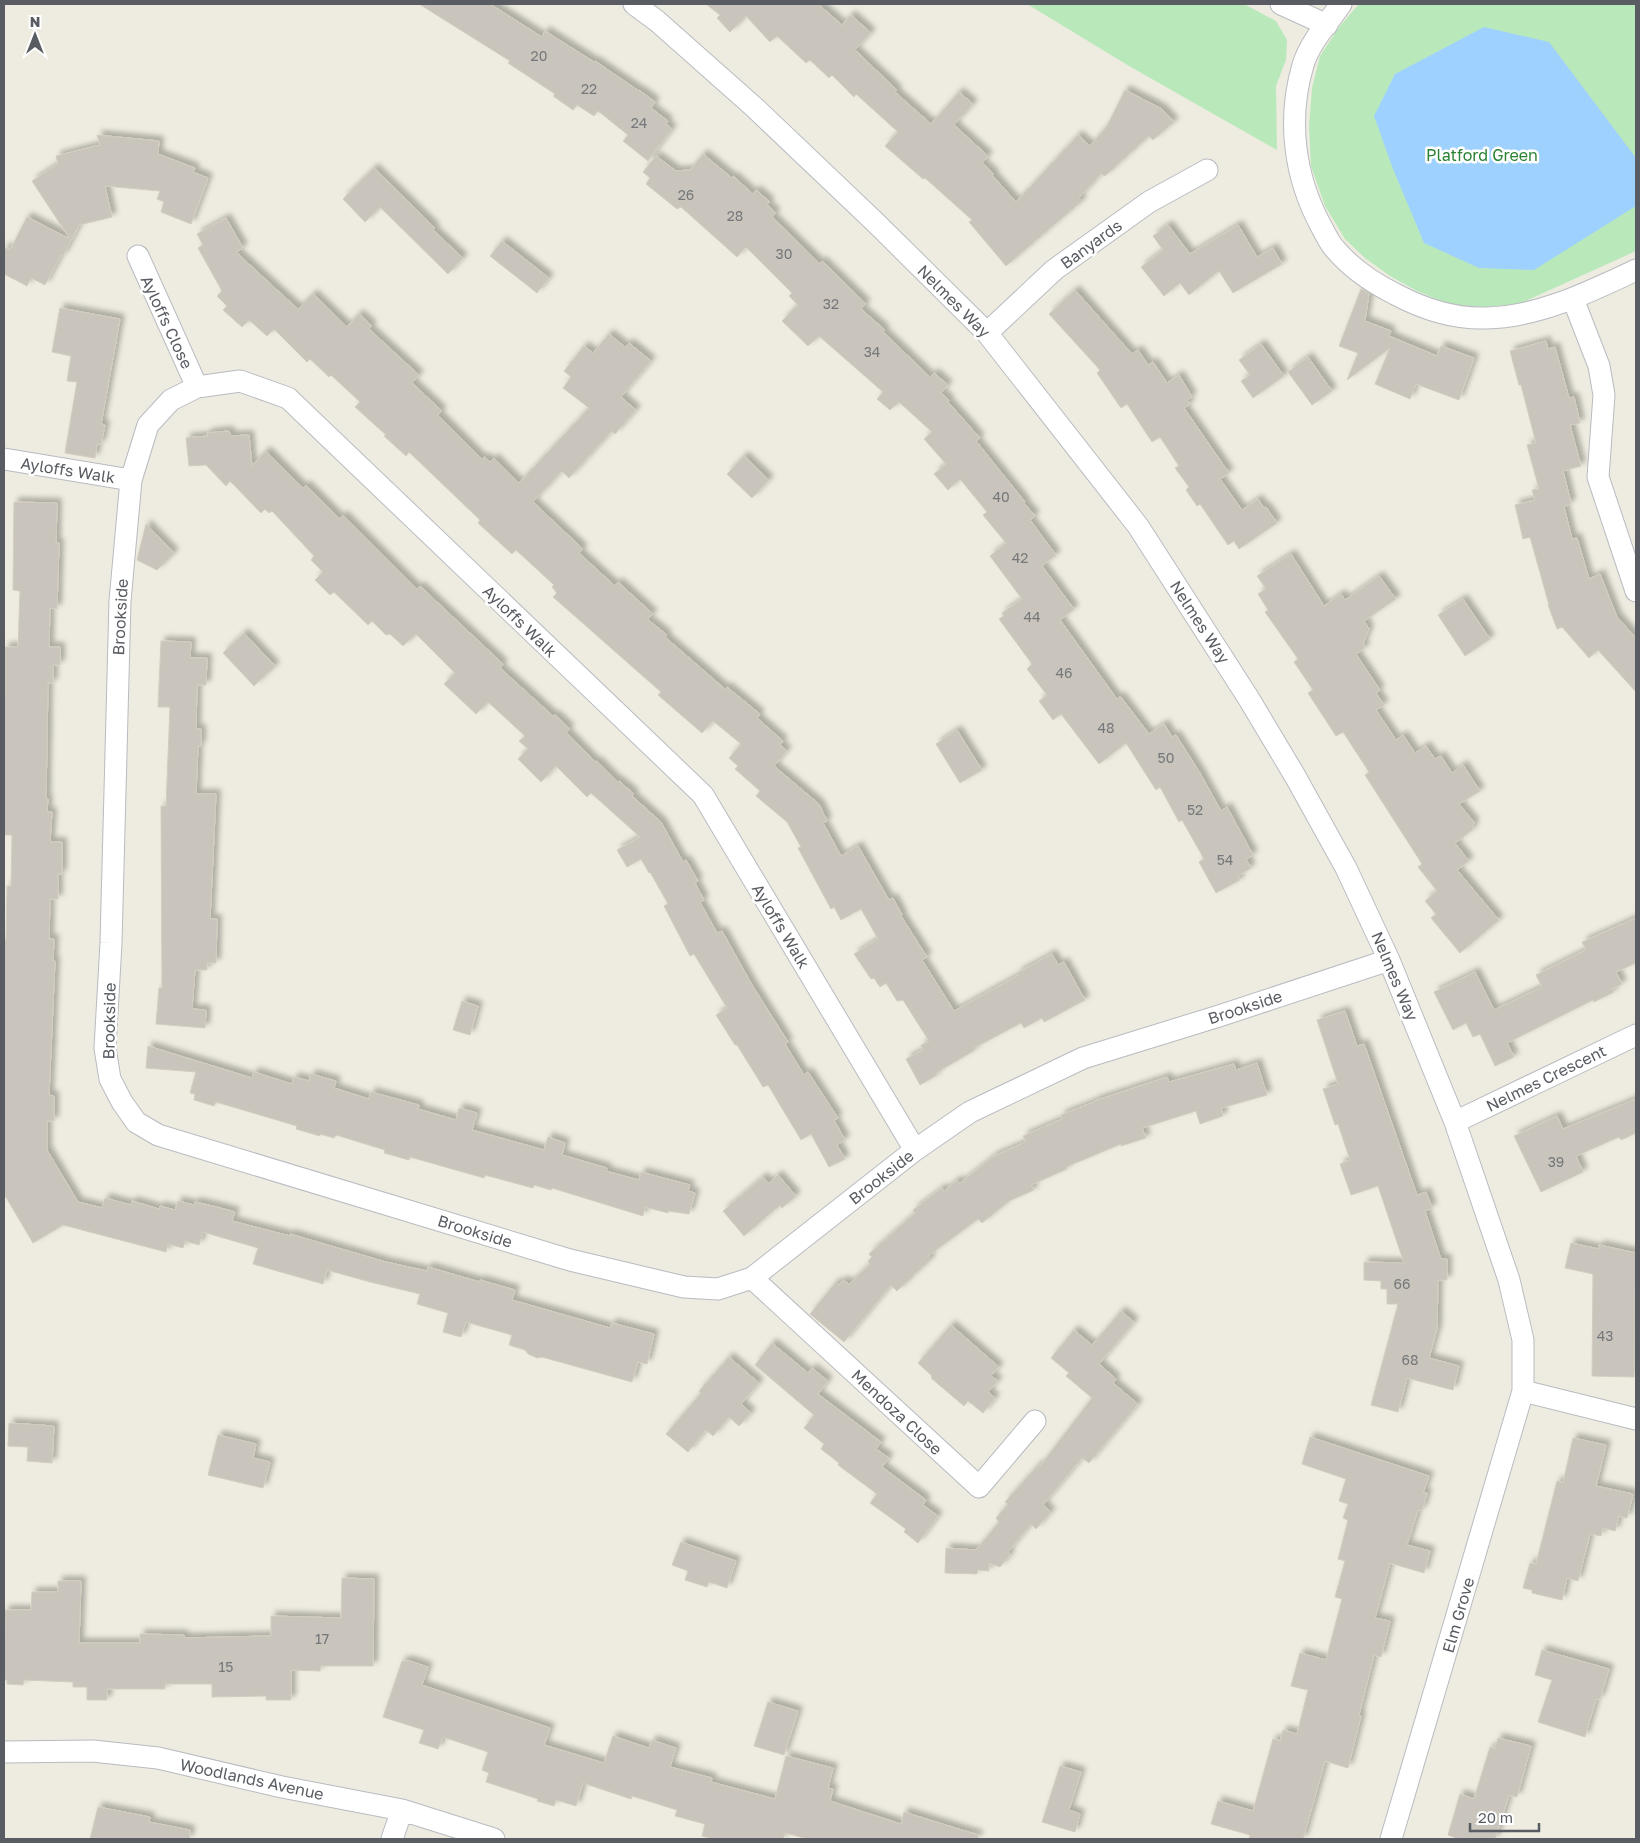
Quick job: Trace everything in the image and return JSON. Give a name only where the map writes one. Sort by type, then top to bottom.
[{"type":"street","name":"Nelmes Way","points":[[634,4],[754,107],[876,223],[987,333],[1138,526],[1295,776],[1346,868],[1389,960],[1456,1122],[1509,1280],[1522,1340],[1522,1391]]},
{"type":"street","points":[[1281,4],[1327,25]]},
{"type":"street","points":[[1341,4],[1315,40],[1304,63],[1296,95],[1294,130],[1298,167],[1313,212],[1334,248],[1357,270],[1381,287],[1412,303],[1446,315],[1485,318],[1522,314],[1573,299],[1636,270]]},
{"type":"street","name":"Banyards","points":[[987,333],[1054,270],[1149,202],[1207,170]]},
{"type":"street","name":"Ayloffs Close","points":[[138,256],[197,387]]},
{"type":"street","points":[[1573,299],[1599,366],[1604,395],[1598,477],[1635,587]]},
{"type":"street","name":"Ayloffs Walk","points":[[4,459],[131,480],[148,425],[171,400],[197,387],[240,381],[288,398],[703,795],[915,1150]]},
{"type":"street","name":"Brookside","points":[[131,480],[120,601],[111,943],[106,1048],[110,1079],[122,1102],[136,1122],[158,1135],[570,1260],[684,1287],[718,1289],[752,1278],[915,1150],[970,1112],[1083,1058],[1389,960]]},
{"type":"street","name":"Nelmes Crescent","points":[[1456,1122],[1636,1035]]},
{"type":"street","name":"Mendoza Close","points":[[752,1278],[979,1487],[1035,1421]]},
{"type":"street","points":[[1522,1391],[1636,1419]]},
{"type":"street","name":"Elm Grove","points":[[1391,1839],[1522,1391]]},
{"type":"street","name":"Woodlands Avenue","points":[[4,1752],[93,1751],[158,1758],[282,1787],[402,1810],[494,1839]]},
{"type":"street","points":[[392,1839],[402,1810]]},
{"type":"green space","points":[[1027,4],[1244,4],[1276,21],[1287,40],[1286,60],[1276,86],[1277,150],[1129,66]]},
{"type":"green space","name":"Platford Green","points":[[1359,4],[1636,4],[1636,251],[1519,304],[1484,307],[1448,304],[1417,291],[1390,276],[1365,258],[1345,239],[1325,206],[1311,166],[1309,126],[1312,88],[1320,56],[1339,27]]},
{"type":"water","points":[[1484,27],[1549,42],[1636,158],[1636,206],[1534,270],[1479,268],[1424,243],[1393,169],[1374,116],[1395,74]]},
{"type":"building","points":[[419,4],[490,4],[542,37],[545,31],[595,61],[655,102],[651,108],[668,121],[666,124],[672,129],[648,161],[623,141],[628,135],[598,111],[594,116],[577,105],[573,110],[553,96],[555,94],[508,63],[510,61]]},
{"type":"building","points":[[706,4],[818,4],[842,25],[851,15],[871,33],[855,50],[897,90],[895,92],[931,124],[959,92],[973,104],[954,125],[988,156],[982,163],[994,174],[992,175],[1016,202],[1078,135],[1090,146],[1107,126],[1125,90],[1162,109],[1174,122],[1153,140],[1149,136],[1105,176],[1101,174],[1079,198],[1082,201],[1006,266],[969,222],[972,220],[925,178],[923,179],[885,146],[898,132],[856,94],[854,97],[832,75],[829,78],[810,60],[806,63],[777,36],[770,42],[746,16],[730,32],[717,18],[720,15]]},
{"type":"building","points":[[97,135],[159,141],[158,154],[195,168],[193,172],[208,178],[191,224],[161,212],[164,202],[157,199],[160,191],[105,186],[112,217],[79,225],[45,285],[31,278],[27,286],[4,274],[4,247],[10,250],[27,217],[70,239],[32,181],[58,164],[56,156],[100,145]]},
{"type":"building","points":[[703,154],[732,178],[733,176],[753,194],[756,190],[770,202],[767,205],[776,213],[772,217],[820,264],[822,261],[866,304],[861,309],[885,330],[883,332],[930,377],[934,373],[948,385],[941,393],[980,438],[976,441],[1035,516],[1030,520],[1056,555],[1042,566],[1074,609],[1060,620],[1117,699],[1120,696],[1149,734],[1164,724],[1172,737],[1176,735],[1221,811],[1227,807],[1253,855],[1246,859],[1251,868],[1238,876],[1240,880],[1216,893],[1199,862],[1204,859],[1182,820],[1179,822],[1160,787],[1156,790],[1126,743],[1099,764],[1061,714],[1053,720],[1039,701],[1047,695],[1027,669],[1032,664],[999,619],[1004,616],[1002,613],[1022,599],[990,556],[1006,543],[983,515],[987,512],[960,479],[948,490],[934,474],[946,464],[924,439],[932,432],[899,402],[890,410],[877,399],[883,392],[819,336],[808,346],[782,321],[798,305],[789,296],[792,293],[746,247],[737,257],[681,207],[677,209],[646,184],[650,178],[643,172],[656,156],[676,171],[690,170]]},
{"type":"building","points":[[374,168],[435,228],[433,230],[463,258],[448,274],[380,207],[365,222],[343,199]]},
{"type":"building","points":[[226,218],[243,248],[236,252],[298,309],[313,294],[347,327],[359,314],[372,326],[369,329],[419,375],[412,383],[442,411],[438,415],[482,459],[485,457],[490,462],[494,458],[519,483],[589,408],[563,388],[571,377],[564,371],[584,346],[593,353],[609,334],[625,347],[629,343],[651,361],[621,397],[636,410],[615,434],[612,431],[569,478],[562,471],[533,502],[583,549],[579,553],[615,586],[618,582],[653,614],[647,619],[667,635],[665,637],[725,689],[727,687],[760,714],[757,718],[783,741],[780,745],[787,751],[774,766],[819,804],[827,821],[823,823],[841,856],[858,846],[889,900],[893,898],[901,916],[927,957],[922,960],[954,1011],[1019,975],[1017,973],[1052,954],[1058,965],[1064,962],[1085,1000],[1044,1022],[1042,1018],[1024,1028],[1021,1023],[974,1048],[975,1050],[936,1073],[937,1075],[920,1085],[906,1059],[923,1050],[921,1045],[929,1041],[903,1000],[897,1001],[886,983],[880,987],[874,978],[871,979],[854,954],[878,939],[861,909],[841,920],[834,907],[831,909],[798,848],[801,847],[787,822],[756,796],[760,791],[735,769],[738,766],[729,758],[741,744],[713,721],[702,733],[658,695],[661,692],[553,597],[557,593],[552,587],[554,585],[516,550],[512,554],[478,523],[480,520],[409,452],[406,456],[384,436],[386,435],[355,407],[360,402],[331,375],[329,377],[310,359],[307,362],[274,329],[267,336],[249,320],[242,327],[223,310],[227,306],[217,296],[222,291],[198,248],[203,245],[197,234]]},
{"type":"building","points":[[1168,225],[1190,254],[1238,225],[1257,257],[1273,248],[1282,264],[1233,293],[1219,271],[1189,295],[1180,283],[1164,296],[1141,267],[1163,250],[1153,236]]},
{"type":"building","points":[[502,241],[549,278],[537,293],[490,256]]},
{"type":"building","points":[[1361,289],[1369,293],[1365,321],[1391,331],[1389,336],[1437,356],[1441,346],[1474,358],[1459,400],[1416,384],[1410,399],[1375,384],[1390,348],[1347,380],[1358,353],[1339,346]]},
{"type":"building","points":[[1075,290],[1132,354],[1138,350],[1148,365],[1153,362],[1167,383],[1179,375],[1192,397],[1187,400],[1190,404],[1184,408],[1229,473],[1220,479],[1242,510],[1258,499],[1277,523],[1239,549],[1234,541],[1228,545],[1200,504],[1197,506],[1186,490],[1189,487],[1175,468],[1179,466],[1160,437],[1152,442],[1127,404],[1121,408],[1097,373],[1100,370],[1049,314]]},
{"type":"building","points":[[60,308],[120,319],[101,424],[105,425],[101,444],[97,444],[95,458],[65,453],[77,382],[67,381],[71,356],[52,352]]},
{"type":"building","points":[[1546,341],[1548,349],[1555,347],[1569,398],[1574,397],[1580,423],[1570,425],[1581,466],[1563,471],[1571,503],[1564,507],[1572,539],[1577,538],[1589,579],[1600,574],[1617,617],[1636,638],[1636,692],[1598,650],[1589,658],[1562,627],[1557,629],[1548,605],[1530,537],[1523,539],[1515,505],[1535,500],[1532,490],[1539,489],[1527,445],[1536,443],[1510,351]]},
{"type":"building","points":[[1261,344],[1284,376],[1253,398],[1241,381],[1250,375],[1239,360]]},
{"type":"building","points":[[1308,357],[1332,391],[1312,405],[1288,372]]},
{"type":"building","points":[[229,431],[231,436],[249,435],[252,466],[266,451],[303,488],[306,485],[340,519],[343,515],[417,589],[420,586],[503,664],[500,668],[570,729],[566,732],[595,762],[597,761],[618,782],[634,794],[632,796],[661,822],[683,862],[686,860],[698,881],[695,883],[704,900],[700,902],[717,933],[722,931],[752,985],[788,1042],[785,1044],[804,1075],[808,1072],[838,1118],[834,1120],[845,1140],[837,1145],[845,1159],[829,1167],[811,1134],[801,1140],[768,1085],[763,1087],[737,1045],[735,1045],[716,1015],[727,1008],[694,954],[690,956],[664,906],[668,904],[650,872],[641,859],[627,867],[617,850],[640,837],[591,793],[587,797],[556,766],[541,782],[518,759],[528,749],[519,741],[525,736],[488,702],[476,714],[444,684],[455,673],[416,634],[403,646],[390,634],[386,635],[372,621],[368,625],[334,592],[330,595],[315,580],[323,572],[311,560],[314,556],[272,511],[269,513],[265,509],[261,513],[230,481],[226,486],[206,465],[189,466],[186,438],[208,436],[207,433]]},
{"type":"building","points":[[744,456],[769,480],[752,498],[727,474]]},
{"type":"building","points":[[14,502],[57,503],[56,543],[59,543],[57,609],[50,608],[49,647],[60,647],[60,665],[53,665],[53,683],[48,683],[46,799],[48,799],[47,812],[52,812],[50,842],[62,842],[62,874],[58,874],[58,899],[50,899],[49,939],[54,939],[53,961],[55,961],[49,1095],[54,1096],[54,1121],[47,1121],[47,1150],[78,1202],[102,1208],[105,1198],[131,1205],[132,1201],[159,1209],[160,1206],[175,1210],[178,1201],[194,1205],[195,1202],[217,1207],[235,1212],[232,1221],[290,1236],[290,1234],[386,1262],[427,1271],[428,1267],[480,1282],[480,1280],[515,1290],[512,1300],[610,1328],[612,1323],[654,1334],[647,1364],[638,1362],[632,1382],[542,1357],[537,1358],[528,1354],[525,1350],[509,1345],[512,1335],[466,1322],[461,1337],[443,1332],[448,1313],[417,1304],[420,1294],[327,1270],[323,1284],[253,1264],[258,1248],[203,1232],[199,1245],[185,1241],[183,1248],[168,1244],[166,1252],[63,1225],[33,1243],[4,1194],[4,940],[6,940],[7,886],[11,886],[12,835],[4,835],[5,647],[18,647],[20,591],[13,590]]},
{"type":"building","points":[[146,524],[174,553],[157,570],[137,560]]},
{"type":"building","points":[[1291,554],[1324,606],[1341,594],[1345,600],[1379,576],[1396,599],[1364,621],[1369,629],[1363,644],[1365,648],[1356,654],[1380,690],[1376,693],[1384,705],[1376,710],[1396,740],[1403,735],[1415,753],[1426,746],[1435,759],[1441,756],[1452,773],[1463,765],[1480,791],[1459,804],[1474,822],[1472,830],[1455,843],[1469,861],[1457,870],[1499,920],[1460,953],[1431,918],[1436,914],[1425,901],[1437,891],[1418,867],[1422,864],[1365,775],[1369,772],[1343,732],[1336,736],[1308,693],[1313,690],[1294,662],[1298,659],[1265,612],[1268,610],[1258,594],[1266,589],[1257,576]]},
{"type":"building","points":[[1463,599],[1490,639],[1465,656],[1438,615]]},
{"type":"building","points":[[244,633],[275,666],[254,686],[223,653]]},
{"type":"building","points":[[161,641],[191,642],[190,658],[207,658],[206,685],[197,685],[196,729],[201,729],[201,746],[198,746],[196,794],[216,794],[210,919],[217,919],[216,963],[207,963],[207,970],[195,970],[192,1009],[206,1010],[205,1028],[156,1024],[159,988],[162,988],[161,806],[166,806],[170,707],[158,707]]},
{"type":"building","points":[[957,730],[982,770],[960,783],[936,744]]},
{"type":"building","points":[[1636,918],[1636,963],[1616,972],[1622,984],[1612,989],[1614,992],[1594,1002],[1593,1000],[1507,1043],[1514,1057],[1495,1066],[1480,1034],[1473,1037],[1466,1023],[1453,1030],[1434,992],[1475,972],[1494,1010],[1542,987],[1536,975],[1586,950],[1582,942]]},
{"type":"building","points":[[462,1001],[478,1006],[470,1035],[453,1030]]},
{"type":"building","points":[[1345,1011],[1357,1046],[1364,1044],[1417,1195],[1426,1192],[1432,1208],[1425,1211],[1441,1259],[1447,1259],[1447,1280],[1438,1280],[1437,1329],[1429,1358],[1459,1366],[1453,1390],[1407,1378],[1398,1412],[1371,1405],[1398,1304],[1387,1304],[1387,1289],[1381,1289],[1381,1281],[1364,1280],[1364,1262],[1404,1263],[1378,1186],[1351,1195],[1340,1164],[1350,1160],[1338,1124],[1335,1125],[1323,1089],[1338,1084],[1317,1020]]},
{"type":"building","points":[[148,1046],[252,1078],[254,1072],[292,1084],[294,1077],[309,1081],[311,1074],[336,1081],[334,1088],[369,1099],[371,1092],[419,1105],[418,1109],[456,1120],[459,1108],[477,1113],[472,1130],[544,1150],[548,1137],[565,1143],[562,1155],[607,1168],[606,1171],[639,1180],[641,1172],[690,1185],[688,1191],[695,1193],[689,1214],[668,1211],[668,1213],[645,1207],[643,1216],[552,1188],[551,1190],[534,1185],[533,1188],[485,1175],[484,1178],[410,1157],[409,1160],[384,1153],[385,1150],[336,1135],[334,1138],[320,1134],[320,1136],[296,1129],[297,1126],[216,1102],[214,1106],[194,1100],[195,1094],[190,1093],[196,1072],[146,1068]]},
{"type":"building","points":[[1257,1063],[1267,1095],[1221,1108],[1223,1116],[1200,1124],[1196,1111],[1142,1128],[1146,1138],[1121,1146],[1121,1144],[1066,1167],[1067,1169],[1031,1185],[1034,1190],[1009,1201],[982,1223],[978,1219],[928,1256],[931,1259],[897,1291],[891,1285],[844,1342],[810,1314],[836,1282],[839,1285],[843,1280],[849,1284],[870,1264],[868,1261],[872,1257],[869,1254],[915,1213],[913,1210],[942,1188],[944,1191],[957,1180],[960,1183],[994,1156],[1026,1142],[1023,1136],[1062,1119],[1061,1115],[1094,1101],[1167,1077],[1169,1082],[1234,1064],[1236,1070]]},
{"type":"building","points":[[1636,1099],[1636,1133],[1621,1140],[1619,1137],[1576,1156],[1583,1172],[1541,1192],[1514,1136],[1557,1116],[1563,1129]]},
{"type":"building","points":[[778,1175],[796,1196],[782,1208],[780,1205],[744,1236],[723,1211],[763,1177],[769,1183]]},
{"type":"building","points":[[1571,1243],[1599,1249],[1599,1245],[1636,1253],[1634,1377],[1592,1376],[1593,1274],[1565,1268]]},
{"type":"building","points":[[1121,1311],[1134,1322],[1099,1364],[1116,1379],[1113,1383],[1138,1404],[1089,1463],[1082,1458],[1043,1505],[1051,1512],[1036,1529],[1031,1524],[1008,1552],[1010,1555],[1000,1567],[989,1563],[989,1571],[978,1570],[977,1574],[945,1573],[946,1548],[976,1550],[999,1522],[996,1518],[1008,1504],[1005,1502],[1038,1465],[1040,1466],[1092,1398],[1066,1376],[1069,1373],[1051,1358],[1074,1330],[1092,1345]]},
{"type":"building","points":[[951,1325],[999,1367],[991,1376],[998,1381],[988,1392],[995,1398],[983,1413],[968,1401],[964,1406],[931,1378],[932,1376],[918,1363]]},
{"type":"building","points":[[772,1343],[808,1373],[812,1368],[828,1381],[818,1394],[881,1442],[876,1449],[889,1458],[882,1467],[926,1500],[923,1505],[938,1516],[918,1543],[904,1532],[906,1529],[870,1503],[877,1494],[838,1465],[839,1463],[821,1449],[824,1444],[804,1428],[814,1415],[755,1365]]},
{"type":"building","points":[[729,1357],[759,1383],[741,1404],[751,1413],[739,1426],[729,1417],[713,1436],[706,1430],[688,1452],[666,1434],[701,1393],[699,1391]]},
{"type":"building","points":[[9,1423],[54,1426],[52,1463],[27,1461],[28,1447],[8,1446]]},
{"type":"building","points":[[218,1435],[256,1444],[253,1458],[270,1462],[263,1488],[208,1475]]},
{"type":"building","points":[[1310,1437],[1429,1476],[1423,1493],[1427,1493],[1422,1510],[1418,1510],[1407,1545],[1430,1551],[1424,1573],[1390,1563],[1375,1618],[1390,1621],[1381,1657],[1374,1655],[1348,1768],[1325,1761],[1303,1839],[1249,1839],[1250,1835],[1211,1824],[1218,1801],[1253,1811],[1273,1739],[1280,1741],[1283,1730],[1297,1734],[1308,1690],[1291,1686],[1300,1653],[1326,1660],[1342,1599],[1335,1597],[1345,1561],[1338,1559],[1348,1520],[1343,1518],[1348,1504],[1339,1501],[1346,1479],[1302,1464]]},
{"type":"building","points":[[1573,1438],[1606,1445],[1596,1486],[1633,1494],[1627,1518],[1619,1516],[1615,1531],[1603,1528],[1601,1536],[1590,1534],[1578,1581],[1567,1578],[1562,1600],[1532,1593],[1532,1590],[1523,1588],[1530,1563],[1536,1564],[1557,1481],[1563,1483]]},
{"type":"building","points":[[681,1542],[736,1561],[727,1588],[709,1582],[707,1587],[685,1580],[688,1571],[672,1565]]},
{"type":"building","points":[[342,1578],[374,1579],[373,1666],[321,1666],[320,1671],[291,1670],[291,1700],[266,1700],[266,1696],[212,1697],[212,1684],[165,1684],[165,1689],[107,1689],[107,1700],[87,1700],[87,1687],[73,1687],[73,1682],[24,1680],[23,1685],[7,1684],[7,1680],[4,1680],[5,1610],[31,1610],[32,1592],[58,1592],[58,1581],[81,1581],[79,1643],[140,1643],[140,1634],[184,1635],[184,1638],[271,1636],[271,1616],[341,1618]]},
{"type":"building","points":[[1542,1650],[1609,1669],[1600,1699],[1596,1699],[1585,1737],[1538,1722],[1552,1680],[1535,1675]]},
{"type":"building","points":[[402,1661],[410,1661],[428,1667],[422,1685],[550,1728],[544,1745],[604,1763],[613,1736],[649,1748],[652,1740],[676,1748],[670,1767],[712,1778],[711,1782],[775,1799],[786,1756],[833,1768],[828,1788],[833,1789],[830,1801],[901,1824],[904,1812],[978,1835],[978,1839],[808,1839],[785,1833],[783,1839],[714,1839],[702,1836],[705,1824],[675,1816],[677,1810],[632,1796],[631,1799],[583,1783],[576,1806],[556,1800],[554,1806],[537,1801],[538,1799],[486,1782],[489,1773],[482,1770],[488,1752],[443,1737],[438,1749],[419,1743],[424,1730],[383,1717]]},
{"type":"building","points":[[768,1702],[798,1711],[784,1755],[754,1746]]},
{"type":"building","points":[[1498,1738],[1531,1746],[1517,1797],[1509,1795],[1495,1839],[1459,1839],[1448,1835],[1460,1794],[1474,1799],[1490,1747],[1495,1749]]},
{"type":"building","points":[[1060,1766],[1081,1772],[1069,1810],[1080,1814],[1075,1832],[1042,1822]]},
{"type":"building","points":[[98,1807],[150,1817],[149,1822],[190,1830],[189,1839],[90,1839]]}]
